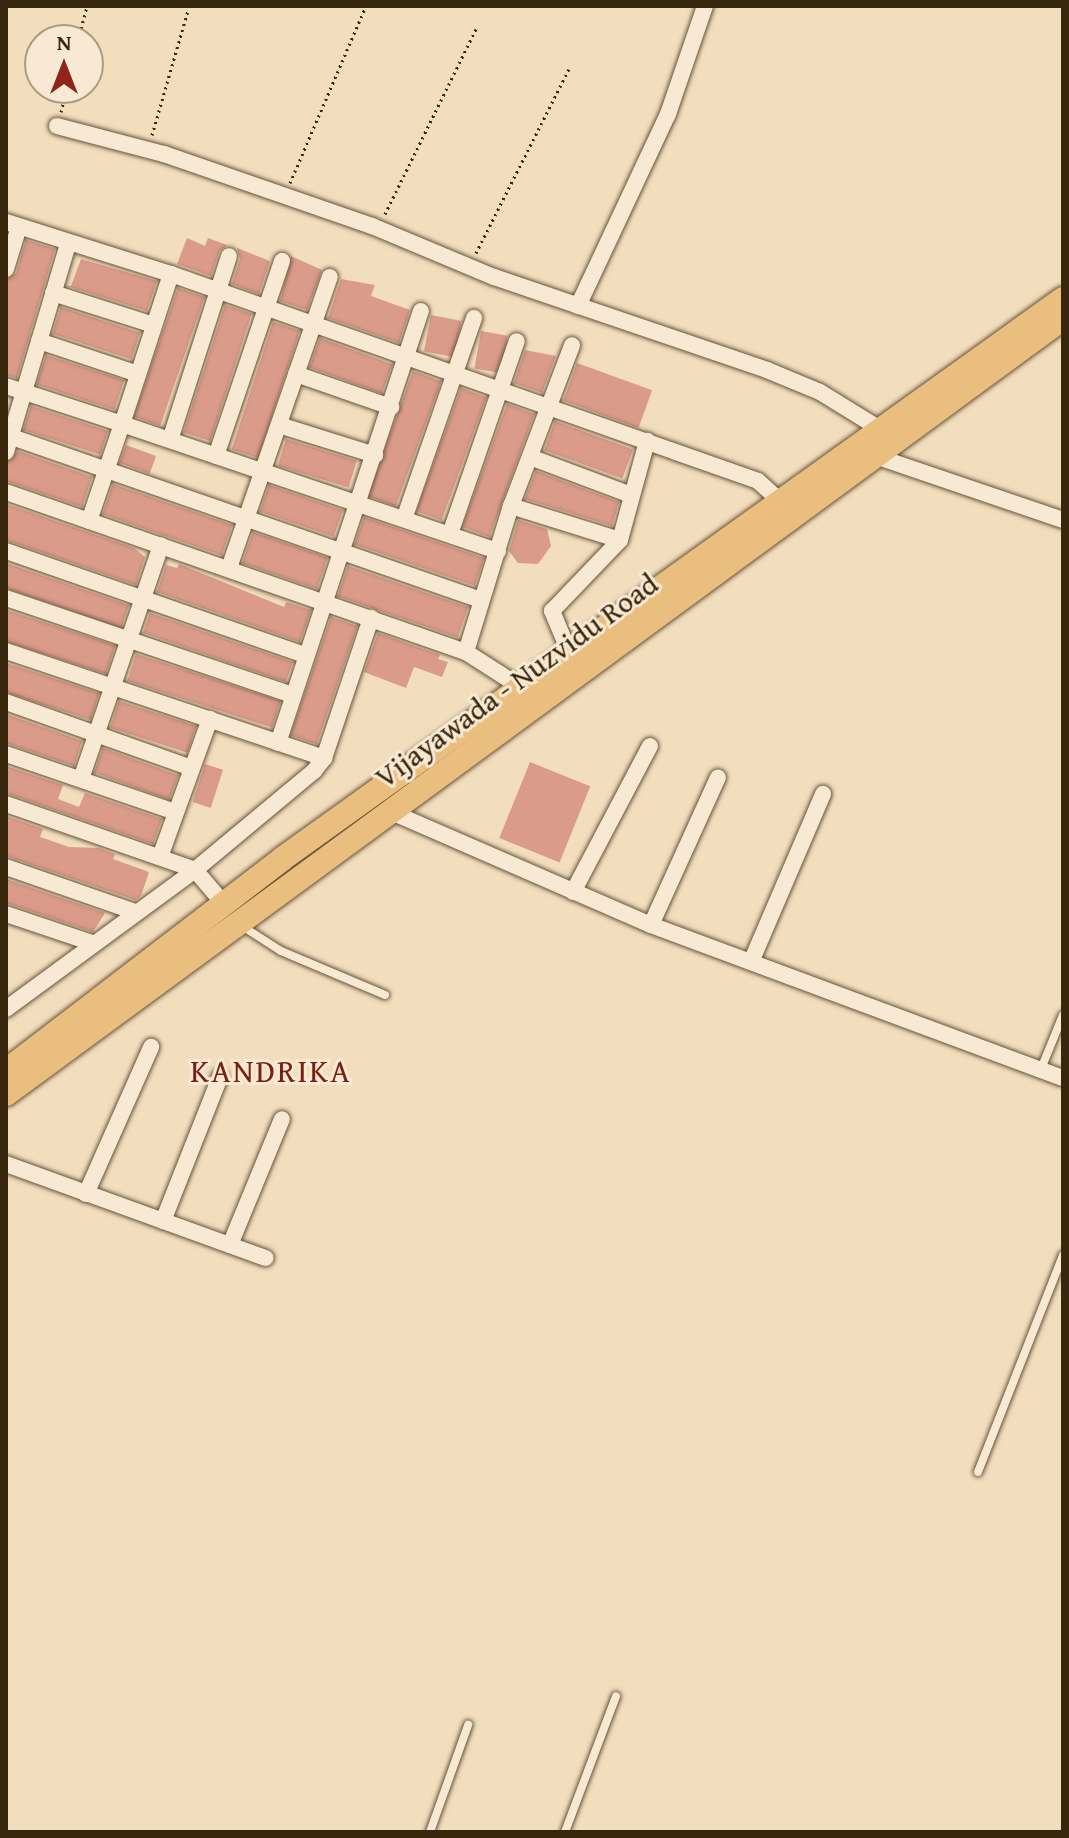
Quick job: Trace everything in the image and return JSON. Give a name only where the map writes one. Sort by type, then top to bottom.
[{"type":"main road","name":"Vijayawada - Nuzvidu Road","points":[[6,1071],[227,908],[514,683],[780,501],[1063,299]]},
{"type":"main road","name":"Vijayawada - Nuzvidu Road","points":[[6,1094],[227,908],[389,811],[1063,318]]},
{"type":"street","points":[[578,306],[668,114],[705,6]]},
{"type":"street","points":[[57,126],[148,150],[378,229],[469,267],[807,386],[880,429]]},
{"type":"street","points":[[6,269],[12,224],[171,274],[758,481],[780,501]]},
{"type":"street","points":[[68,244],[8,441],[247,516],[481,600]]},
{"type":"street","points":[[170,440],[229,256]]},
{"type":"street","points":[[216,456],[282,261]]},
{"type":"street","points":[[89,521],[171,274]]},
{"type":"street","points":[[229,568],[330,277]]},
{"type":"street","points":[[53,293],[154,325]]},
{"type":"street","points":[[278,743],[322,599],[359,504],[421,311]]},
{"type":"street","points":[[404,519],[474,318]]},
{"type":"street","points":[[39,341],[138,374]]},
{"type":"street","points":[[450,534],[503,390],[517,341]]},
{"type":"street","points":[[466,652],[511,506],[572,345]]},
{"type":"street","points":[[296,374],[391,407]]},
{"type":"street","points":[[6,386],[498,551]]},
{"type":"street","points":[[279,425],[375,455]]},
{"type":"street","points":[[567,648],[552,618],[557,604],[620,540],[647,441]]},
{"type":"street","points":[[875,456],[1063,520]]},
{"type":"street","points":[[530,457],[631,495]]},
{"type":"street","points":[[6,492],[322,599],[466,652],[514,683]]},
{"type":"street","points":[[511,506],[620,540]]},
{"type":"street","points":[[81,779],[161,545]]},
{"type":"street","points":[[6,551],[305,655]]},
{"type":"street","points":[[6,598],[292,695]]},
{"type":"street","points":[[7,1008],[135,912],[199,874],[324,758],[371,618]]},
{"type":"street","points":[[6,651],[324,758]]},
{"type":"street","points":[[6,702],[189,767]]},
{"type":"street","points":[[160,857],[189,767],[210,719]]},
{"type":"street","points":[[573,892],[650,746]]},
{"type":"street","points":[[6,754],[175,812]]},
{"type":"street","points":[[651,925],[718,777]]},
{"type":"street","points":[[751,962],[823,794]]},
{"type":"street","points":[[6,804],[160,857],[199,874],[227,908]]},
{"type":"street","points":[[389,811],[651,925],[1063,1078]]},
{"type":"street","points":[[6,867],[135,912]]},
{"type":"street","points":[[6,914],[92,943]]},
{"type":"street","points":[[86,1194],[151,1047]]},
{"type":"street","points":[[163,1221],[220,1077]]},
{"type":"street","points":[[230,1245],[282,1119]]},
{"type":"street","points":[[6,1164],[266,1258]]},
{"type":"lane","points":[[227,908],[281,951],[385,995]]},
{"type":"lane","points":[[1041,1070],[1063,1015]]},
{"type":"lane","points":[[978,1472],[1063,1255]]},
{"type":"lane","points":[[565,1832],[616,1696]]},
{"type":"lane","points":[[430,1832],[468,1725]]},
{"type":"path","points":[[284,197],[366,6]]},
{"type":"path","points":[[148,150],[188,10]]},
{"type":"path","points":[[378,229],[477,27]]},
{"type":"path","points":[[469,267],[569,69]]},
{"type":"path","points":[[57,126],[63,104]]},
{"type":"building","points":[[187,238],[205,246],[208,238],[227,245],[219,252],[211,276],[177,264]]},
{"type":"building","points":[[26,240],[55,249],[17,378],[6,375],[6,280],[16,273]]},
{"type":"building","points":[[237,248],[270,261],[259,294],[232,284],[240,259]]},
{"type":"building","points":[[291,256],[322,270],[307,310],[280,301]]},
{"type":"building","points":[[81,259],[157,281],[147,311],[67,286],[71,286]]},
{"type":"building","points":[[341,279],[375,285],[371,296],[410,310],[399,343],[328,318]]},
{"type":"building","points":[[178,288],[204,297],[160,426],[134,417]]},
{"type":"building","points":[[225,305],[252,314],[210,441],[184,432]]},
{"type":"building","points":[[61,307],[140,333],[131,359],[52,334]]},
{"type":"building","points":[[431,315],[461,321],[454,357],[424,351]]},
{"type":"building","points":[[273,322],[300,331],[258,458],[232,449]]},
{"type":"building","points":[[481,331],[508,336],[501,373],[474,368]]},
{"type":"building","points":[[320,338],[392,364],[382,393],[309,367]]},
{"type":"building","points":[[525,350],[556,356],[542,393],[514,383]]},
{"type":"building","points":[[46,355],[124,380],[114,410],[36,384]]},
{"type":"building","points":[[577,363],[652,390],[638,428],[563,401]]},
{"type":"building","points":[[413,371],[441,381],[396,506],[368,496]]},
{"type":"building","points":[[461,388],[486,397],[442,520],[416,511]]},
{"type":"building","points":[[507,404],[534,414],[489,537],[462,527]]},
{"type":"building","points":[[31,406],[108,431],[100,455],[23,430]]},
{"type":"building","points":[[555,421],[633,449],[622,479],[544,450]]},
{"type":"building","points":[[286,439],[357,461],[349,487],[278,466]]},
{"type":"building","points":[[126,445],[156,456],[150,474],[120,463]]},
{"type":"building","points":[[18,451],[92,477],[82,507],[6,481],[6,463]]},
{"type":"building","points":[[536,471],[619,502],[612,526],[525,499]]},
{"type":"building","points":[[113,484],[232,525],[222,555],[103,514]]},
{"type":"building","points":[[269,485],[343,510],[334,537],[260,511]]},
{"type":"building","points":[[6,504],[134,548],[145,557],[136,585],[6,540]]},
{"type":"building","points":[[364,517],[484,558],[475,586],[355,544]]},
{"type":"building","points":[[518,520],[547,529],[551,546],[538,564],[518,563],[509,551]]},
{"type":"building","points":[[253,532],[328,558],[317,589],[242,563]]},
{"type":"building","points":[[6,563],[129,605],[121,628],[6,588]]},
{"type":"building","points":[[179,564],[284,607],[286,602],[311,610],[300,642],[157,592],[166,565],[177,568]]},
{"type":"building","points":[[348,566],[468,607],[458,638],[338,596]]},
{"type":"building","points":[[6,610],[115,646],[106,674],[6,642]]},
{"type":"building","points":[[150,613],[293,662],[286,682],[143,633]]},
{"type":"building","points":[[331,617],[357,626],[317,744],[290,735]]},
{"type":"building","points":[[378,633],[440,655],[438,659],[448,662],[442,677],[414,667],[406,688],[364,672]]},
{"type":"building","points":[[136,654],[281,701],[272,728],[127,681]]},
{"type":"building","points":[[6,663],[99,693],[91,720],[6,692]]},
{"type":"building","points":[[119,701],[196,726],[187,753],[110,728]]},
{"type":"building","points":[[6,714],[82,741],[74,766],[6,743]]},
{"type":"building","points":[[103,748],[178,775],[169,800],[94,772]]},
{"type":"building","points":[[530,762],[590,786],[560,862],[499,838]]},
{"type":"building","points":[[205,764],[223,770],[211,808],[193,802]]},
{"type":"building","points":[[6,766],[63,785],[58,799],[79,807],[85,793],[162,819],[153,844],[6,793]]},
{"type":"building","points":[[6,816],[43,829],[40,837],[69,847],[99,848],[115,854],[113,859],[149,872],[141,896],[135,900],[6,856]]},
{"type":"building","points":[[6,879],[105,913],[93,932],[6,903]]},
{"type":"district","name":"KANDRIKA","points":[[271,1071]]}]
